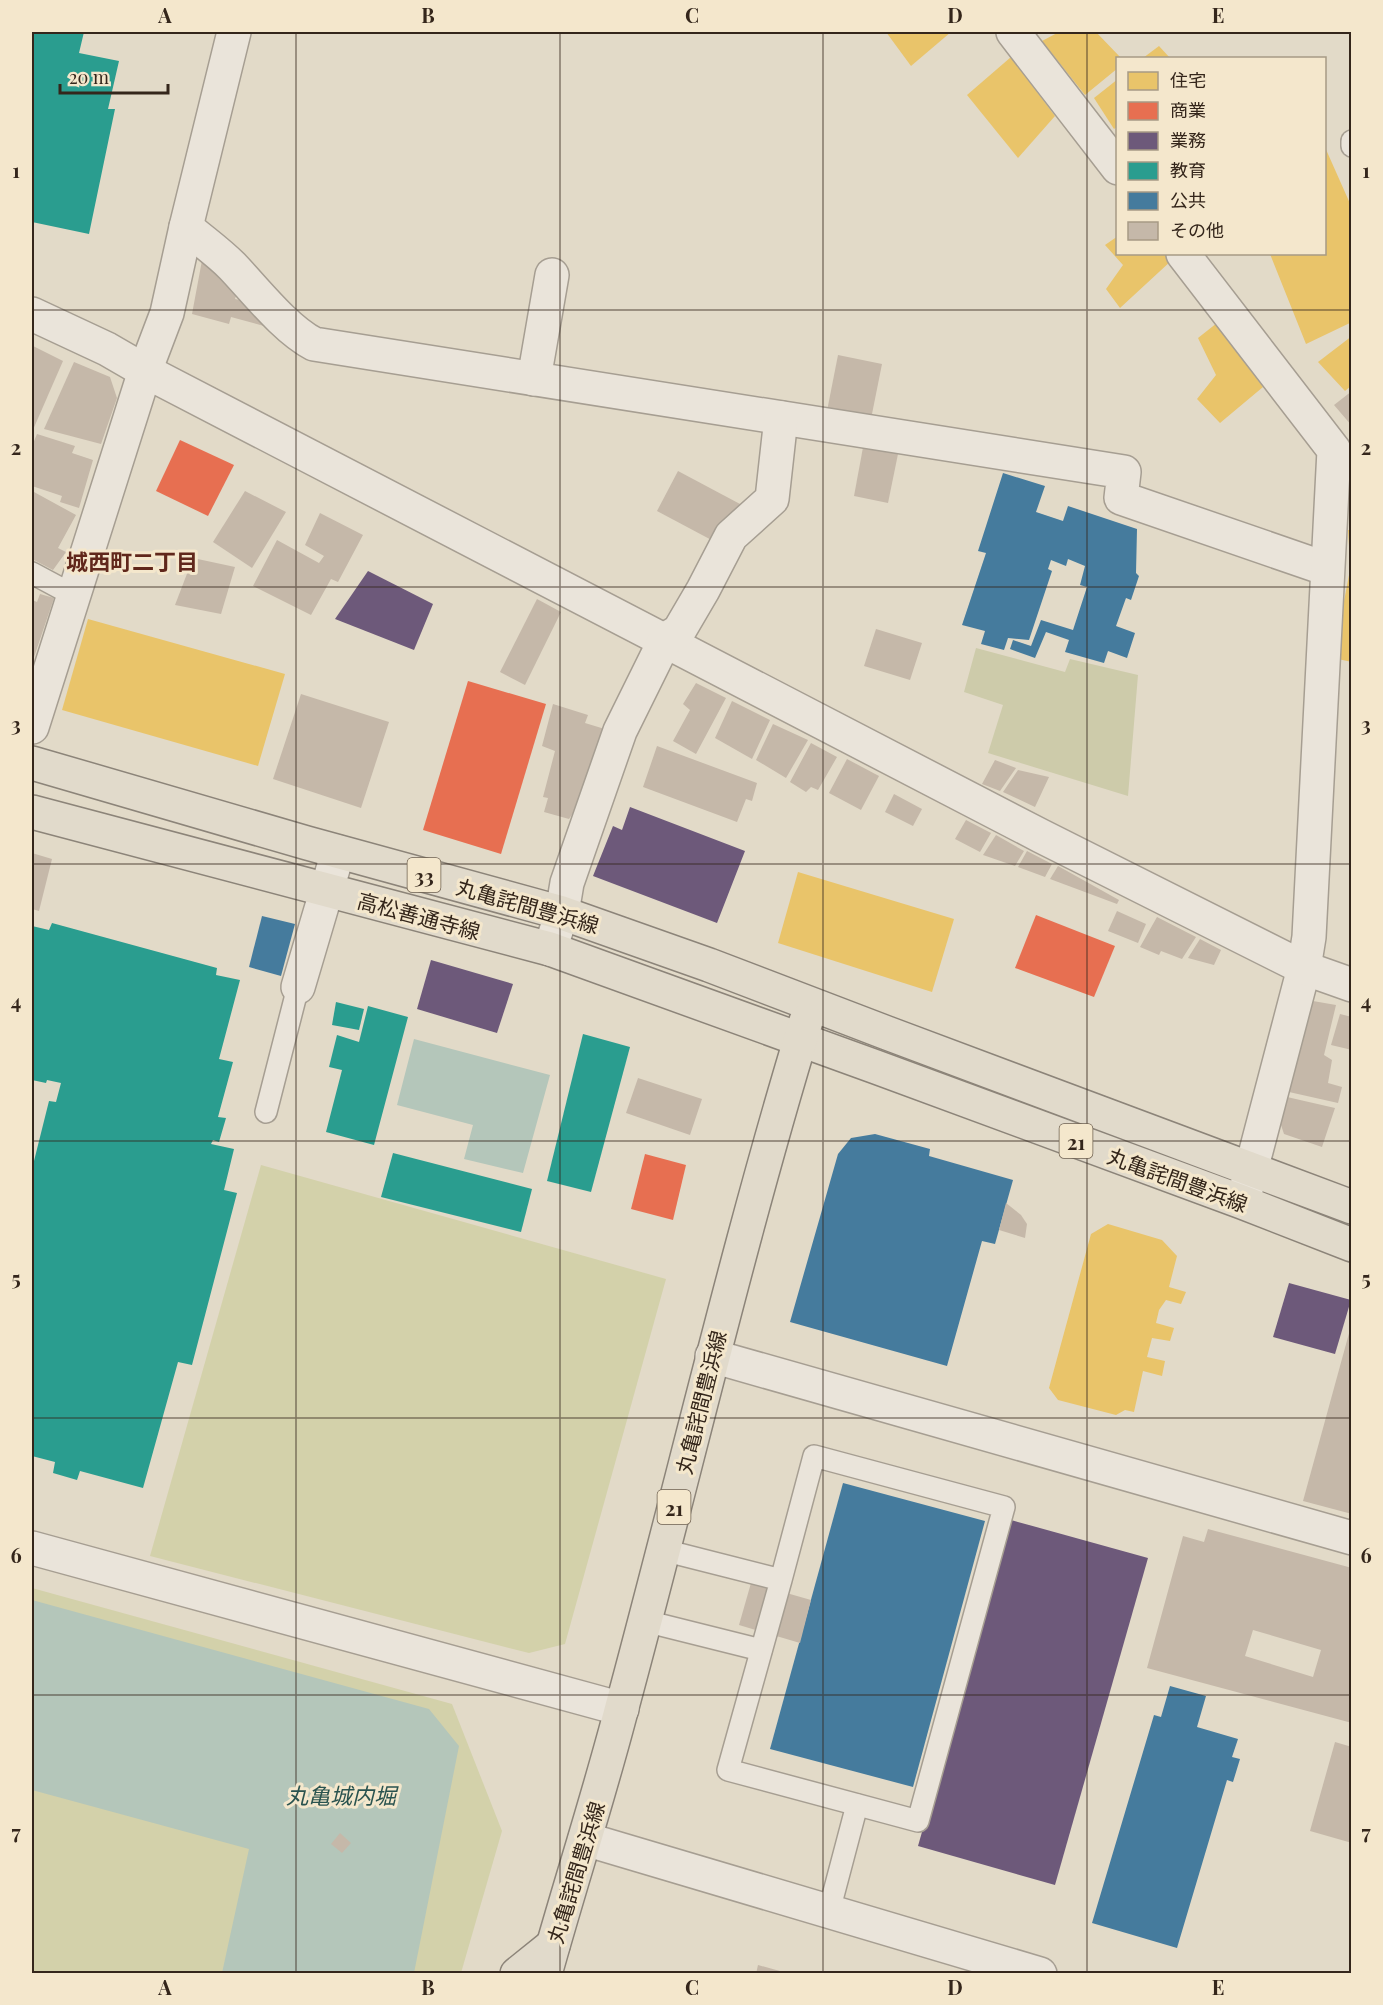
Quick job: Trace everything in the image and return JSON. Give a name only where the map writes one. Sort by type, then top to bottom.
[{"type":"main road","name":"丸亀詫間豊浜線","points":[[32,764],[338,852],[562,913],[710,964],[887,1034],[1352,1207]]},
{"type":"main road","name":"高松善通寺線","points":[[32,812],[550,950],[800,1040]]},
{"type":"main road","name":"丸亀詫間豊浜線","points":[[549,1959],[622,1709],[712,1356],[811,1003]]},
{"type":"main road","name":"丸亀詫間豊浜線","points":[[800,1040],[1242,1202],[1352,1245]]},
{"type":"main road","points":[[517,1974],[549,1959]]},
{"type":"street","points":[[32,727],[145,371],[167,313],[234,32]]},
{"type":"street","points":[[1013,32],[1116,165]]},
{"type":"street","points":[[186,226],[230,264],[298,334],[314,344],[1124,472],[1121,498],[1327,569]]},
{"type":"street","points":[[1184,255],[1343,463],[1327,569],[1309,937],[1304,968],[1242,1202]]},
{"type":"street","points":[[534,379],[552,275]]},
{"type":"street","points":[[32,314],[107,349],[516,565],[1031,830],[1304,968],[1352,985]]},
{"type":"street","points":[[550,950],[562,913],[567,883],[620,731],[665,640],[679,631],[704,590],[731,536],[771,499],[781,418]]},
{"type":"street","points":[[298,987],[338,852]]},
{"type":"street","points":[[712,1356],[1352,1538]]},
{"type":"street","points":[[32,1548],[622,1709]]},
{"type":"street","points":[[585,1839],[1040,1974]]},
{"type":"lane","points":[[32,573],[74,595]]},
{"type":"lane","points":[[266,1112],[298,987]]},
{"type":"lane","points":[[814,1456],[1004,1506],[918,1821],[728,1770],[781,1580],[814,1456]]},
{"type":"lane","points":[[663,1550],[781,1580]]},
{"type":"lane","points":[[645,1621],[761,1650]]},
{"type":"lane","points":[[829,1911],[857,1805]]},
{"type":"shaded area","points":[[976,648],[1065,672],[1070,659],[1138,675],[1128,796],[988,753],[1003,705],[964,692]]},
{"type":"shaded area","points":[[261,1165],[666,1279],[565,1644],[529,1653],[150,1556]]},
{"type":"shaded area","name":"丸亀城内堀","points":[[32,1588],[452,1704],[502,1831],[461,1973],[32,1973]]},
{"type":"water","points":[[414,1039],[550,1075],[523,1173],[464,1159],[473,1125],[397,1105]]},
{"type":"water","name":"丸亀城内堀","points":[[32,1600],[429,1709],[459,1746],[414,1973],[222,1973],[249,1849],[32,1790]]},
{"type":"building: 住宅","points":[[886,32],[951,32],[911,66]]},
{"type":"building: 住宅","points":[[1059,32],[1096,32],[1120,57],[1116,57],[1116,70],[1085,95],[1042,41]]},
{"type":"building: 住宅","points":[[1159,46],[1169,57],[1144,57]]},
{"type":"building: 住宅","points":[[1011,57],[1055,116],[1018,158],[967,95]]},
{"type":"building: 住宅","points":[[1116,81],[1116,128],[1114,129],[1094,98]]},
{"type":"building: 住宅","points":[[1326,150],[1352,208],[1352,322],[1306,344],[1270,255],[1326,255]]},
{"type":"building: 住宅","points":[[1116,237],[1116,255],[1168,255],[1172,260],[1120,308],[1106,289],[1123,265],[1105,245]]},
{"type":"building: 住宅","points":[[1217,323],[1263,387],[1220,423],[1197,399],[1216,375],[1198,338]]},
{"type":"building: 住宅","points":[[1352,336],[1352,385],[1345,391],[1318,362]]},
{"type":"building: 住宅","points":[[1348,530],[1352,530],[1352,562],[1350,563]]},
{"type":"building: 住宅","points":[[1350,570],[1352,570],[1352,662],[1333,658]]},
{"type":"building: 住宅","points":[[88,619],[285,674],[258,766],[62,710]]},
{"type":"building: 住宅","points":[[798,872],[954,919],[932,992],[778,943]]},
{"type":"building: 住宅","points":[[1108,1224],[1162,1240],[1177,1256],[1169,1287],[1186,1292],[1181,1304],[1166,1300],[1159,1310],[1156,1323],[1174,1328],[1170,1341],[1152,1338],[1147,1357],[1165,1361],[1162,1376],[1143,1371],[1134,1412],[1125,1410],[1116,1415],[1058,1400],[1049,1388],[1091,1234]]},
{"type":"building: 商業","points":[[180,440],[234,465],[208,516],[156,491]]},
{"type":"building: 商業","points":[[468,681],[546,704],[501,854],[423,830]]},
{"type":"building: 商業","points":[[1036,915],[1115,946],[1094,997],[1015,968]]},
{"type":"building: 商業","points":[[645,1154],[686,1165],[673,1220],[631,1209]]},
{"type":"building: 業務","points":[[368,571],[433,604],[414,650],[335,619]]},
{"type":"building: 業務","points":[[630,807],[745,851],[717,923],[593,876],[613,826],[622,830]]},
{"type":"building: 業務","points":[[431,960],[513,984],[497,1033],[417,1009]]},
{"type":"building: 業務","points":[[1289,1283],[1351,1300],[1335,1354],[1273,1337]]},
{"type":"building: 業務","points":[[1011,1520],[1148,1558],[1055,1885],[918,1846]]},
{"type":"building: 教育","points":[[32,32],[84,32],[79,53],[119,61],[108,109],[115,109],[89,234],[32,222]]},
{"type":"building: 教育","points":[[52,923],[217,968],[216,975],[240,980],[219,1059],[233,1062],[218,1117],[226,1118],[219,1142],[213,1140],[211,1144],[234,1149],[224,1190],[237,1193],[192,1365],[178,1362],[143,1488],[80,1471],[77,1480],[53,1473],[55,1462],[32,1456],[32,1169],[49,1101],[56,1102],[61,1083],[32,1080],[32,926],[49,930]]},
{"type":"building: 教育","points":[[336,1002],[364,1009],[359,1030],[332,1025]]},
{"type":"building: 教育","points":[[368,1006],[408,1017],[374,1145],[326,1132],[342,1070],[329,1067],[337,1035],[359,1042]]},
{"type":"building: 教育","points":[[583,1034],[630,1047],[591,1192],[547,1181]]},
{"type":"building: 教育","points":[[393,1153],[532,1189],[521,1232],[381,1197]]},
{"type":"building: 公共","points":[[1003,473],[1045,486],[1036,512],[1063,521],[1068,506],[1137,529],[1136,573],[1139,576],[1131,600],[1126,598],[1116,626],[1135,633],[1127,658],[1108,651],[1104,663],[1065,652],[1069,640],[1046,632],[1035,658],[1010,649],[1013,640],[1031,646],[1041,620],[1073,630],[1087,587],[1080,585],[1085,566],[1068,559],[1066,566],[1051,560],[1048,569],[1052,571],[1029,640],[1008,638],[1004,650],[981,644],[985,631],[962,625],[986,553],[978,551]]},
{"type":"building: 公共","points":[[262,916],[295,924],[281,976],[249,967]]},
{"type":"building: 公共","points":[[875,1134],[930,1149],[929,1156],[1013,1180],[995,1244],[982,1241],[947,1366],[790,1322],[838,1154],[851,1138]]},
{"type":"building: 公共","points":[[843,1483],[985,1521],[913,1787],[770,1749]]},
{"type":"building: 公共","points":[[1170,1686],[1206,1696],[1197,1727],[1238,1739],[1232,1757],[1240,1759],[1233,1782],[1227,1780],[1177,1948],[1092,1923],[1154,1715],[1161,1717]]},
{"type":"building: その他","points":[[203,255],[239,287],[235,299],[254,303],[266,316],[264,326],[231,317],[229,324],[192,314]]},
{"type":"building: その他","points":[[33,346],[63,361],[32,432],[32,349]]},
{"type":"building: その他","points":[[838,355],[882,364],[871,419],[827,411]]},
{"type":"building: その他","points":[[74,362],[110,377],[117,398],[101,444],[44,429]]},
{"type":"building: その他","points":[[1352,391],[1352,426],[1334,405]]},
{"type":"building: その他","points":[[37,434],[75,446],[72,453],[93,460],[79,508],[60,502],[62,496],[32,486],[32,446]]},
{"type":"building: その他","points":[[864,442],[899,449],[888,503],[854,496]]},
{"type":"building: その他","points":[[678,471],[740,504],[719,544],[657,511]]},
{"type":"building: その他","points":[[245,491],[286,512],[252,568],[213,542]]},
{"type":"building: その他","points":[[34,492],[76,515],[58,548],[66,552],[53,570],[32,559],[32,497]]},
{"type":"building: その他","points":[[320,513],[363,535],[338,582],[331,579],[311,615],[253,586],[277,540],[319,563],[324,556],[305,545]]},
{"type":"building: その他","points":[[193,558],[235,567],[221,614],[175,605]]},
{"type":"building: その他","points":[[40,594],[54,598],[32,663],[32,600],[37,602]]},
{"type":"building: その他","points":[[537,599],[561,612],[525,685],[500,672]]},
{"type":"building: その他","points":[[876,629],[922,643],[910,680],[864,666]]},
{"type":"building: その他","points":[[696,683],[726,698],[696,754],[673,741],[690,710],[683,704]]},
{"type":"building: その他","points":[[301,694],[389,722],[361,808],[273,779]]},
{"type":"building: その他","points":[[732,701],[770,720],[752,759],[715,738]]},
{"type":"building: その他","points":[[553,704],[588,715],[585,723],[608,730],[579,815],[573,813],[569,819],[544,812],[548,798],[543,797],[555,751],[542,746]]},
{"type":"building: その他","points":[[773,724],[808,740],[786,778],[756,760]]},
{"type":"building: その他","points":[[811,743],[837,757],[818,790],[811,787],[806,792],[790,782]]},
{"type":"building: その他","points":[[657,746],[757,783],[752,801],[746,799],[737,822],[643,787]]},
{"type":"building: その他","points":[[847,759],[879,776],[861,810],[829,793]]},
{"type":"building: その他","points":[[995,760],[1016,768],[1000,791],[982,784]]},
{"type":"building: その他","points":[[1018,770],[1049,777],[1035,807],[1003,792]]},
{"type":"building: その他","points":[[894,794],[922,809],[913,826],[885,812]]},
{"type":"building: その他","points":[[966,820],[991,833],[980,852],[955,839]]},
{"type":"building: その他","points":[[996,835],[1024,851],[1015,866],[983,855]]},
{"type":"building: その他","points":[[1027,851],[1052,864],[1045,877],[1018,867]]},
{"type":"building: その他","points":[[32,853],[52,859],[39,911],[32,909]]},
{"type":"building: その他","points":[[1058,866],[1119,900],[1117,904],[1050,879]]},
{"type":"building: その他","points":[[1117,911],[1146,924],[1138,943],[1108,931]]},
{"type":"building: その他","points":[[1157,917],[1196,937],[1182,959],[1161,951],[1159,955],[1140,947]]},
{"type":"building: その他","points":[[1200,939],[1221,950],[1214,965],[1188,958]]},
{"type":"building: その他","points":[[1313,1001],[1336,1005],[1324,1055],[1332,1060],[1328,1083],[1342,1087],[1338,1103],[1289,1092]]},
{"type":"building: その他","points":[[1340,1014],[1352,1017],[1352,1050],[1331,1045]]},
{"type":"building: その他","points":[[638,1078],[702,1099],[690,1135],[626,1113]]},
{"type":"building: その他","points":[[1287,1097],[1335,1108],[1322,1147],[1284,1134],[1279,1119]]},
{"type":"building: その他","points":[[1006,1203],[1021,1215],[1027,1224],[1025,1238],[999,1230]]},
{"type":"building: その他","points":[[1352,1326],[1352,1514],[1303,1501]]},
{"type":"building: その他","points":[[1208,1529],[1352,1568],[1352,1723],[1147,1668],[1183,1536],[1204,1542]],"holes":[[[1253,1630],[1321,1650],[1313,1677],[1245,1656]]]},
{"type":"building: その他","points":[[751,1583],[811,1600],[800,1643],[739,1625]]},
{"type":"building: その他","points":[[1335,1742],[1352,1747],[1352,1843],[1310,1831]]},
{"type":"building: その他","points":[[340,1833],[351,1843],[342,1853],[331,1844]]},
{"type":"building: その他","points":[[758,1965],[787,1973],[787,1974],[756,1974]]},
{"type":"district","name":"城西町二丁目","points":[[132,561]]}]
